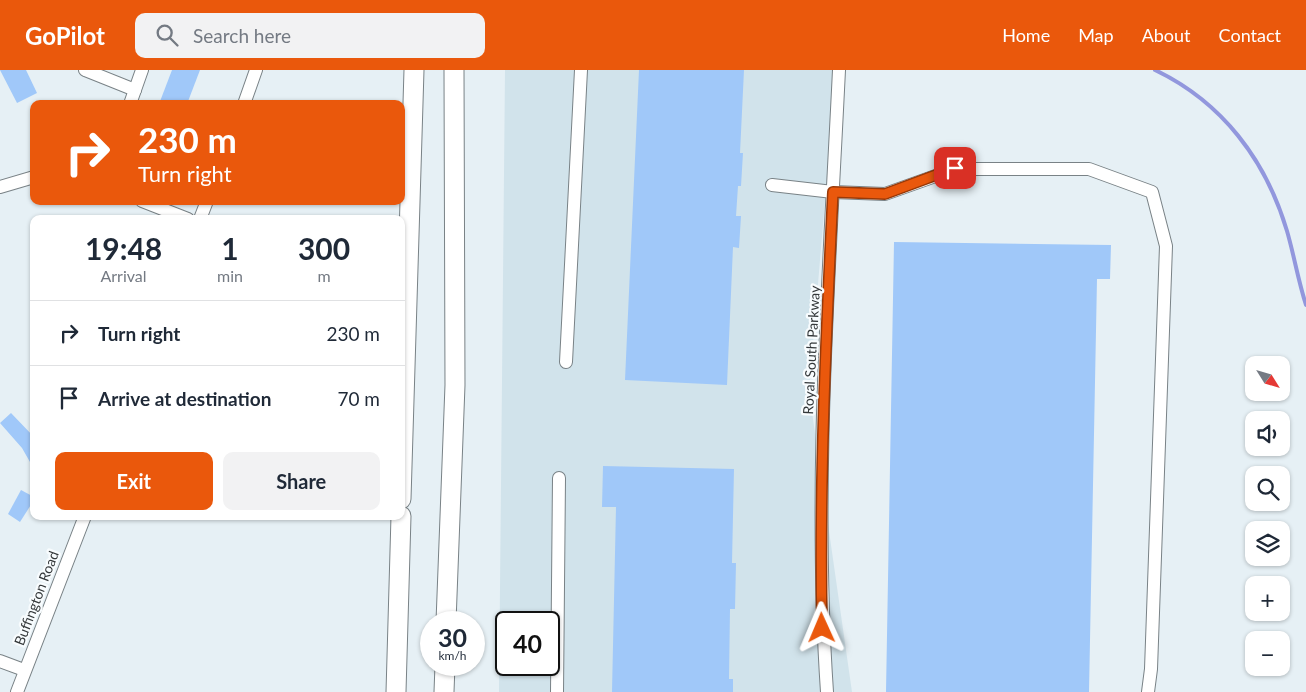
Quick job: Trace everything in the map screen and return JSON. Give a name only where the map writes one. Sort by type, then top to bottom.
[{"type":"highway","points":[[405,367],[414,70]]},
{"type":"highway","points":[[446,611],[454,385],[454,70]]},
{"type":"highway","points":[[396,692],[401,520]]},
{"type":"highway","points":[[444,692],[445,676]]},
{"type":"street","points":[[85,70],[135,90]]},
{"type":"street","points":[[131,100],[142,70]]},
{"type":"street","points":[[245,100],[256,70]]},
{"type":"street","points":[[566,362],[581,70]]},
{"type":"street","name":"Royal South Parkway","points":[[827,692],[820,528],[822,429],[838,70]]},
{"type":"street","points":[[772,185],[833,192],[885,194],[955,168],[1089,169],[1152,192],[1166,246],[1151,669],[1148,692]]},
{"type":"street","points":[[0,187],[30,179]]},
{"type":"street","points":[[152,205],[178,215]]},
{"type":"street","points":[[557,692],[559,478]]},
{"type":"street","name":"Buffington Road","points":[[17,692],[83,520]]},
{"type":"street","points":[[0,661],[24,670]]},
{"type":"shaded area","points":[[505,70],[836,70],[809,391],[852,692],[499,692],[499,676],[560,676],[560,611],[500,611]]},
{"type":"building","points":[[0,70],[26,70],[37,93],[17,103]]},
{"type":"building","points":[[172,70],[200,70],[189,100],[161,100]]},
{"type":"building","points":[[639,70],[744,70],[740,153],[743,153],[741,186],[738,186],[736,216],[741,216],[739,248],[733,247],[727,385],[625,380]]},
{"type":"building","points":[[894,242],[1111,245],[1110,279],[1097,279],[1089,692],[886,692]]},
{"type":"building","points":[[11,413],[30,433],[30,462],[22,448],[0,423]]},
{"type":"building","points":[[603,466],[734,469],[732,563],[736,563],[735,609],[730,609],[729,679],[733,679],[733,692],[612,692],[616,507],[602,507]]},
{"type":"building","points":[[21,490],[30,495],[30,506],[20,522],[8,514]]},
{"type":"waterway","points":[[1155,70],[1179,83],[1221,116],[1254,157],[1278,205],[1287,231],[1306,305]]},
{"type":"route","points":[[822,628],[820,528],[822,429],[833,192],[885,194],[922,182],[955,168]]}]
